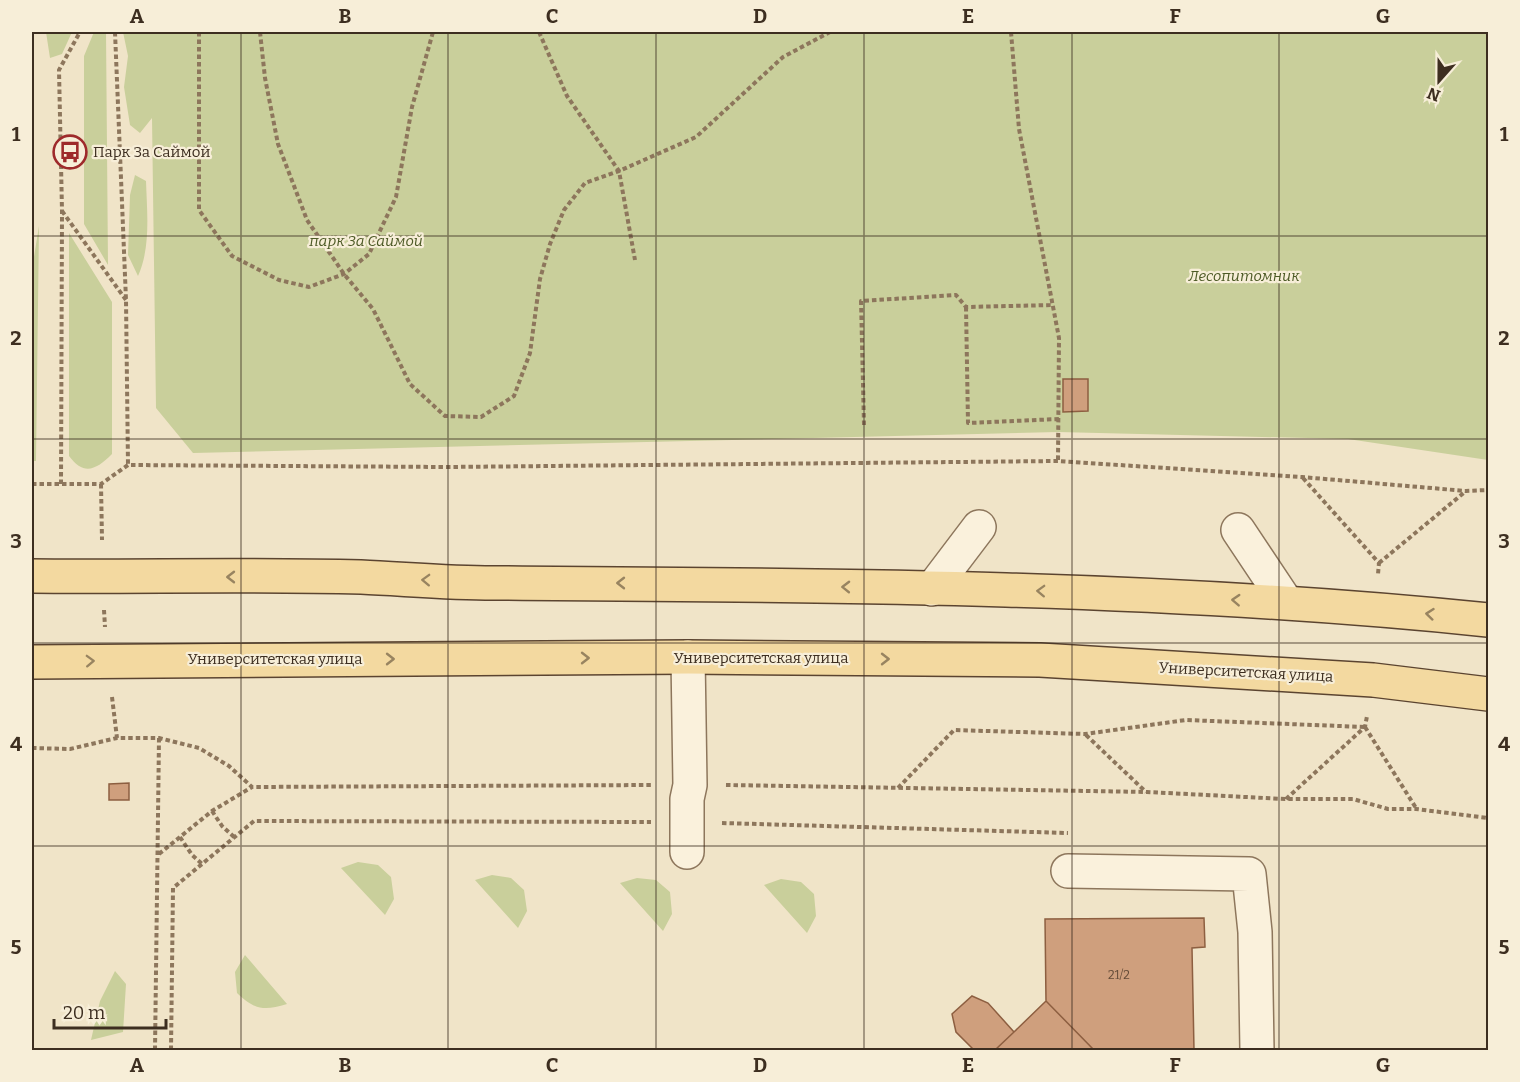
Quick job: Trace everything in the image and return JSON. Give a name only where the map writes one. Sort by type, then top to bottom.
[{"type":"main road","points":[[32,576],[359,577],[486,583],[1041,590],[1286,602],[1488,620]]},
{"type":"main road","name":"Университетская улица","points":[[32,662],[688,657],[1040,660],[1373,680],[1488,694]]},
{"type":"lane","points":[[932,589],[979,527]]},
{"type":"lane","points":[[1238,530],[1286,602]]},
{"type":"lane","points":[[687,837],[687,799],[690,785],[688,657]]},
{"type":"lane","points":[[1068,871],[1249,874],[1255,932],[1257,1050]]},
{"type":"path","points":[[61,484],[62,211],[59,70],[80,32]]},
{"type":"path","points":[[115,32],[126,300],[128,465]]},
{"type":"path","points":[[199,32],[199,210],[232,256],[279,280],[309,287],[344,274],[369,254],[396,197],[412,107],[433,32]]},
{"type":"path","points":[[260,32],[265,78],[278,144],[307,220],[344,274],[373,309],[410,384],[445,416],[481,417],[514,396],[530,353],[540,279],[550,244],[564,210],[585,183],[619,171],[696,137],[783,57],[830,32]]},
{"type":"path","points":[[539,32],[567,96],[619,171],[635,260]]},
{"type":"path","points":[[1011,32],[1019,129],[1059,338],[1058,460]]},
{"type":"path","points":[[62,211],[126,300]]},
{"type":"path","points":[[864,424],[861,301],[956,295],[966,307],[968,423],[1059,419]]},
{"type":"path","points":[[966,307],[1053,305]]},
{"type":"path","points":[[32,484],[101,484],[128,465],[447,467],[1058,460],[1466,491],[1488,490]]},
{"type":"path","points":[[1302,477],[1379,563],[1466,491]]},
{"type":"path","points":[[898,788],[954,730],[1085,734],[1186,720],[1365,727]]},
{"type":"path","points":[[1285,799],[1365,727]]},
{"type":"path","points":[[1365,727],[1416,809]]},
{"type":"path","points":[[1085,734],[1147,792]]},
{"type":"path","points":[[32,748],[70,749],[117,738],[159,738],[199,747],[229,766],[252,787]]},
{"type":"path","points":[[155,1050],[159,738]]},
{"type":"path","points":[[159,854],[213,811],[252,787],[690,785],[1147,792],[1285,799],[1353,799],[1388,809],[1416,809],[1488,818]]},
{"type":"path","points":[[213,811],[222,826],[234,837]]},
{"type":"path","points":[[171,1050],[173,888],[254,821],[687,837],[1070,833]]},
{"type":"path","points":[[180,837],[201,864]]},
{"type":"green space","points":[[46,32],[72,32],[62,54],[50,58]]},
{"type":"green space","points":[[94,32],[106,32],[108,265],[84,224],[84,56]]},
{"type":"green space","name":"парк За Саймой","points":[[123,32],[1488,32],[1488,460],[1348,439],[1058,432],[193,453],[156,408],[152,118],[140,133],[130,125],[124,87],[128,56]]},
{"type":"green space","points":[[135,175],[146,181],[147,205],[147,241],[138,276],[128,255],[130,195]]},
{"type":"green space","points":[[39,226],[36,461],[32,461],[32,269]]},
{"type":"green space","points":[[69,233],[112,302],[112,454],[101,464],[90,469],[80,466],[69,456]]},
{"type":"green space","points":[[358,862],[378,865],[391,877],[394,899],[385,915],[341,868]]},
{"type":"green space","points":[[492,875],[511,878],[524,890],[527,911],[518,928],[475,880]]},
{"type":"green space","points":[[637,878],[656,880],[670,892],[672,914],[663,931],[620,883]]},
{"type":"green space","points":[[781,879],[801,882],[814,894],[816,916],[807,933],[764,885]]},
{"type":"green space","points":[[245,955],[287,1004],[260,1008],[249,1003],[237,993],[235,972]]},
{"type":"green space","points":[[115,971],[126,984],[123,1032],[91,1040],[100,1001]]},
{"type":"building","points":[[1063,379],[1088,379],[1088,411],[1063,412]]},
{"type":"building","points":[[129,783],[129,800],[109,800],[109,784]]},
{"type":"building","points":[[1204,918],[1205,947],[1192,948],[1194,1050],[1094,1050],[1046,1001],[1045,919]]},
{"type":"building","points":[[972,996],[988,1003],[1014,1032],[995,1050],[974,1050],[956,1032],[952,1014]]},
{"type":"building","points":[[1046,1001],[1094,1050],[995,1050],[1014,1032]]},
{"type":"place","name":"Парк За Саймой","points":[[70,152]]},
{"type":"park label","name":"Лесопитомник","points":[[1244,276]]}]
